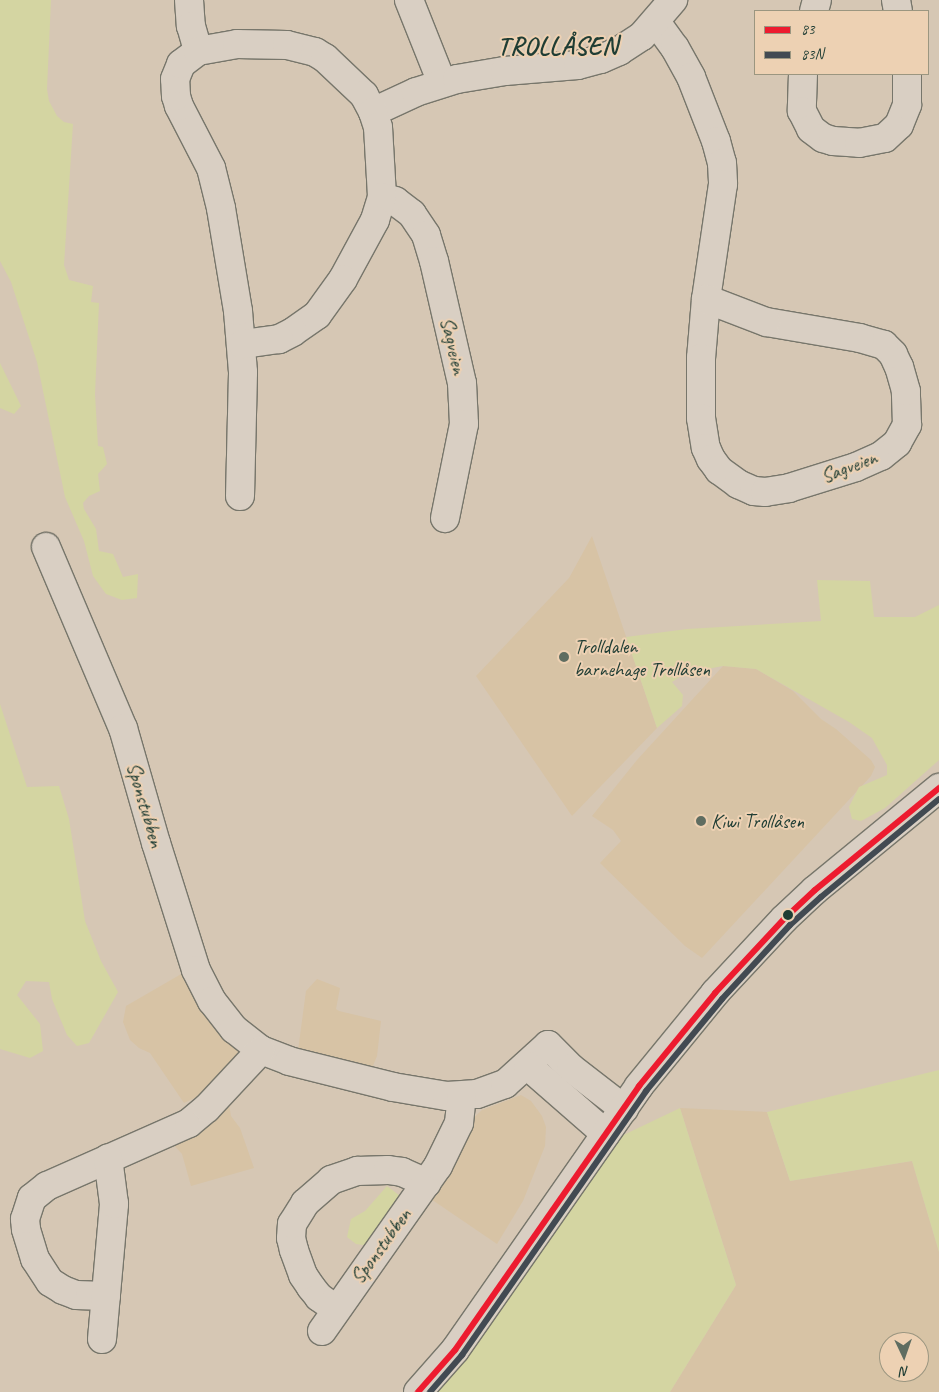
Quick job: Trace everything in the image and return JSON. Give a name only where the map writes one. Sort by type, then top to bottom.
[{"type":"street","points":[[188,0],[190,18],[198,50]]},
{"type":"street","points":[[409,0],[442,83]]},
{"type":"street","points":[[373,112],[416,92],[442,83],[505,70],[578,65],[600,59],[633,43],[656,22],[673,0]]},
{"type":"street","name":"Sagveien","points":[[656,22],[675,48],[691,77],[716,141],[722,163],[722,190],[706,299],[701,358],[701,418],[706,448],[710,459],[727,477],[754,491],[789,488],[871,461],[898,443],[907,425],[907,397],[899,367],[893,354],[884,345],[860,338],[766,322],[706,299]]},
{"type":"street","points":[[240,496],[242,344],[224,222],[211,168],[176,96],[175,79],[188,56],[198,50],[221,45],[287,45],[315,52],[332,63],[364,95],[373,112],[380,140],[382,197],[375,220],[343,280],[317,315],[300,328],[279,339],[242,344]]},
{"type":"street","points":[[803,75],[802,111],[811,129],[823,138],[833,141],[859,143],[885,138],[899,124],[907,105],[907,75]]},
{"type":"street","name":"Sagveien","points":[[382,197],[395,201],[412,214],[426,235],[434,261],[462,383],[464,424],[445,518]]},
{"type":"street","name":"Sponstubben","points":[[46,546],[123,728],[161,861],[196,970],[222,1016],[234,1029],[261,1050],[289,1061],[393,1087],[447,1096],[477,1094],[505,1084],[528,1066],[548,1045],[576,1072],[624,1109]]},
{"type":"street","points":[[418,1392],[460,1342],[606,1134],[688,1025],[784,919],[846,863],[939,788]]},
{"type":"street","points":[[106,1296],[76,1295],[50,1282],[35,1259],[25,1219],[32,1198],[39,1191],[108,1158],[189,1123],[207,1108],[261,1050]]},
{"type":"street","points":[[528,1066],[606,1134]]},
{"type":"street","name":"Sponstubben","points":[[427,1183],[413,1175],[395,1171],[357,1171],[331,1180],[305,1203],[292,1224],[291,1238],[303,1275],[319,1297],[329,1320],[427,1183],[455,1134],[462,1096]]},
{"type":"street","points":[[102,1339],[114,1204],[108,1158]]},
{"type":"shaded area","name":"Trolldalen barnehage Trollåsen","points":[[592,536],[657,728],[572,816],[476,676],[569,578]]},
{"type":"shaded area","points":[[723,666],[756,669],[793,691],[821,719],[836,729],[871,760],[875,767],[871,776],[702,958],[685,946],[600,863],[621,841],[613,830],[592,816],[637,760]]},
{"type":"shaded area","points":[[183,973],[238,1043],[241,1054],[207,1092],[184,1103],[150,1053],[139,1048],[130,1040],[123,1022],[126,1006]]},
{"type":"shaded area","points":[[317,979],[340,988],[336,1009],[339,1011],[381,1021],[377,1056],[370,1073],[297,1058],[306,991]]},
{"type":"shaded area","points":[[521,1095],[531,1101],[542,1116],[546,1127],[545,1146],[523,1201],[497,1244],[428,1197],[471,1120],[482,1110]]},
{"type":"shaded area","points":[[229,1104],[231,1116],[240,1128],[254,1168],[191,1186],[182,1154],[171,1142]]},
{"type":"shaded area","points":[[680,1108],[767,1112],[790,1181],[912,1161],[939,1252],[939,1392],[670,1392],[736,1285]]},
{"type":"green space","points":[[0,0],[51,0],[47,89],[49,101],[57,116],[64,122],[73,124],[64,265],[69,280],[93,286],[91,302],[99,303],[95,394],[98,446],[103,447],[107,464],[98,474],[100,491],[89,496],[83,503],[84,509],[96,529],[99,551],[113,554],[123,577],[138,574],[137,598],[122,600],[106,594],[93,576],[84,541],[65,497],[37,362],[11,282],[0,261]]},
{"type":"green space","points":[[0,363],[21,406],[14,414],[0,408]]},
{"type":"green space","points":[[817,580],[870,581],[874,617],[915,617],[939,605],[939,760],[885,808],[861,821],[852,819],[849,807],[859,787],[887,775],[887,765],[872,738],[849,722],[756,669],[723,666],[686,673],[672,682],[683,695],[682,706],[657,728],[626,637],[687,629],[821,621]]},
{"type":"green space","points":[[0,704],[27,787],[59,786],[69,819],[85,921],[101,961],[118,992],[89,1043],[77,1046],[67,1035],[52,999],[49,982],[26,981],[17,995],[40,1024],[43,1051],[30,1058],[0,1049]]},
{"type":"green space","points":[[939,1070],[939,1252],[912,1161],[790,1181],[767,1112]]},
{"type":"green space","points":[[680,1108],[736,1285],[670,1392],[436,1392],[611,1141]]},
{"type":"green space","points":[[387,1186],[404,1199],[372,1240],[363,1245],[356,1244],[347,1237],[351,1219],[365,1211]]},
{"type":"transit line","name":"83","points":[[418,1392],[455,1350],[639,1086],[715,993],[784,919],[815,890],[939,788]]},
{"type":"transit line","name":"83N","points":[[430,1392],[462,1355],[646,1091],[722,999],[790,925],[939,799]]},
{"type":"place","name":"Trolldalen barnehage Trollåsen","points":[[564,657]]},
{"type":"place","name":"Kiwi Trollåsen","points":[[701,821]]},
{"type":"district","name":"TROLLÅSEN","points":[[558,46]]}]
